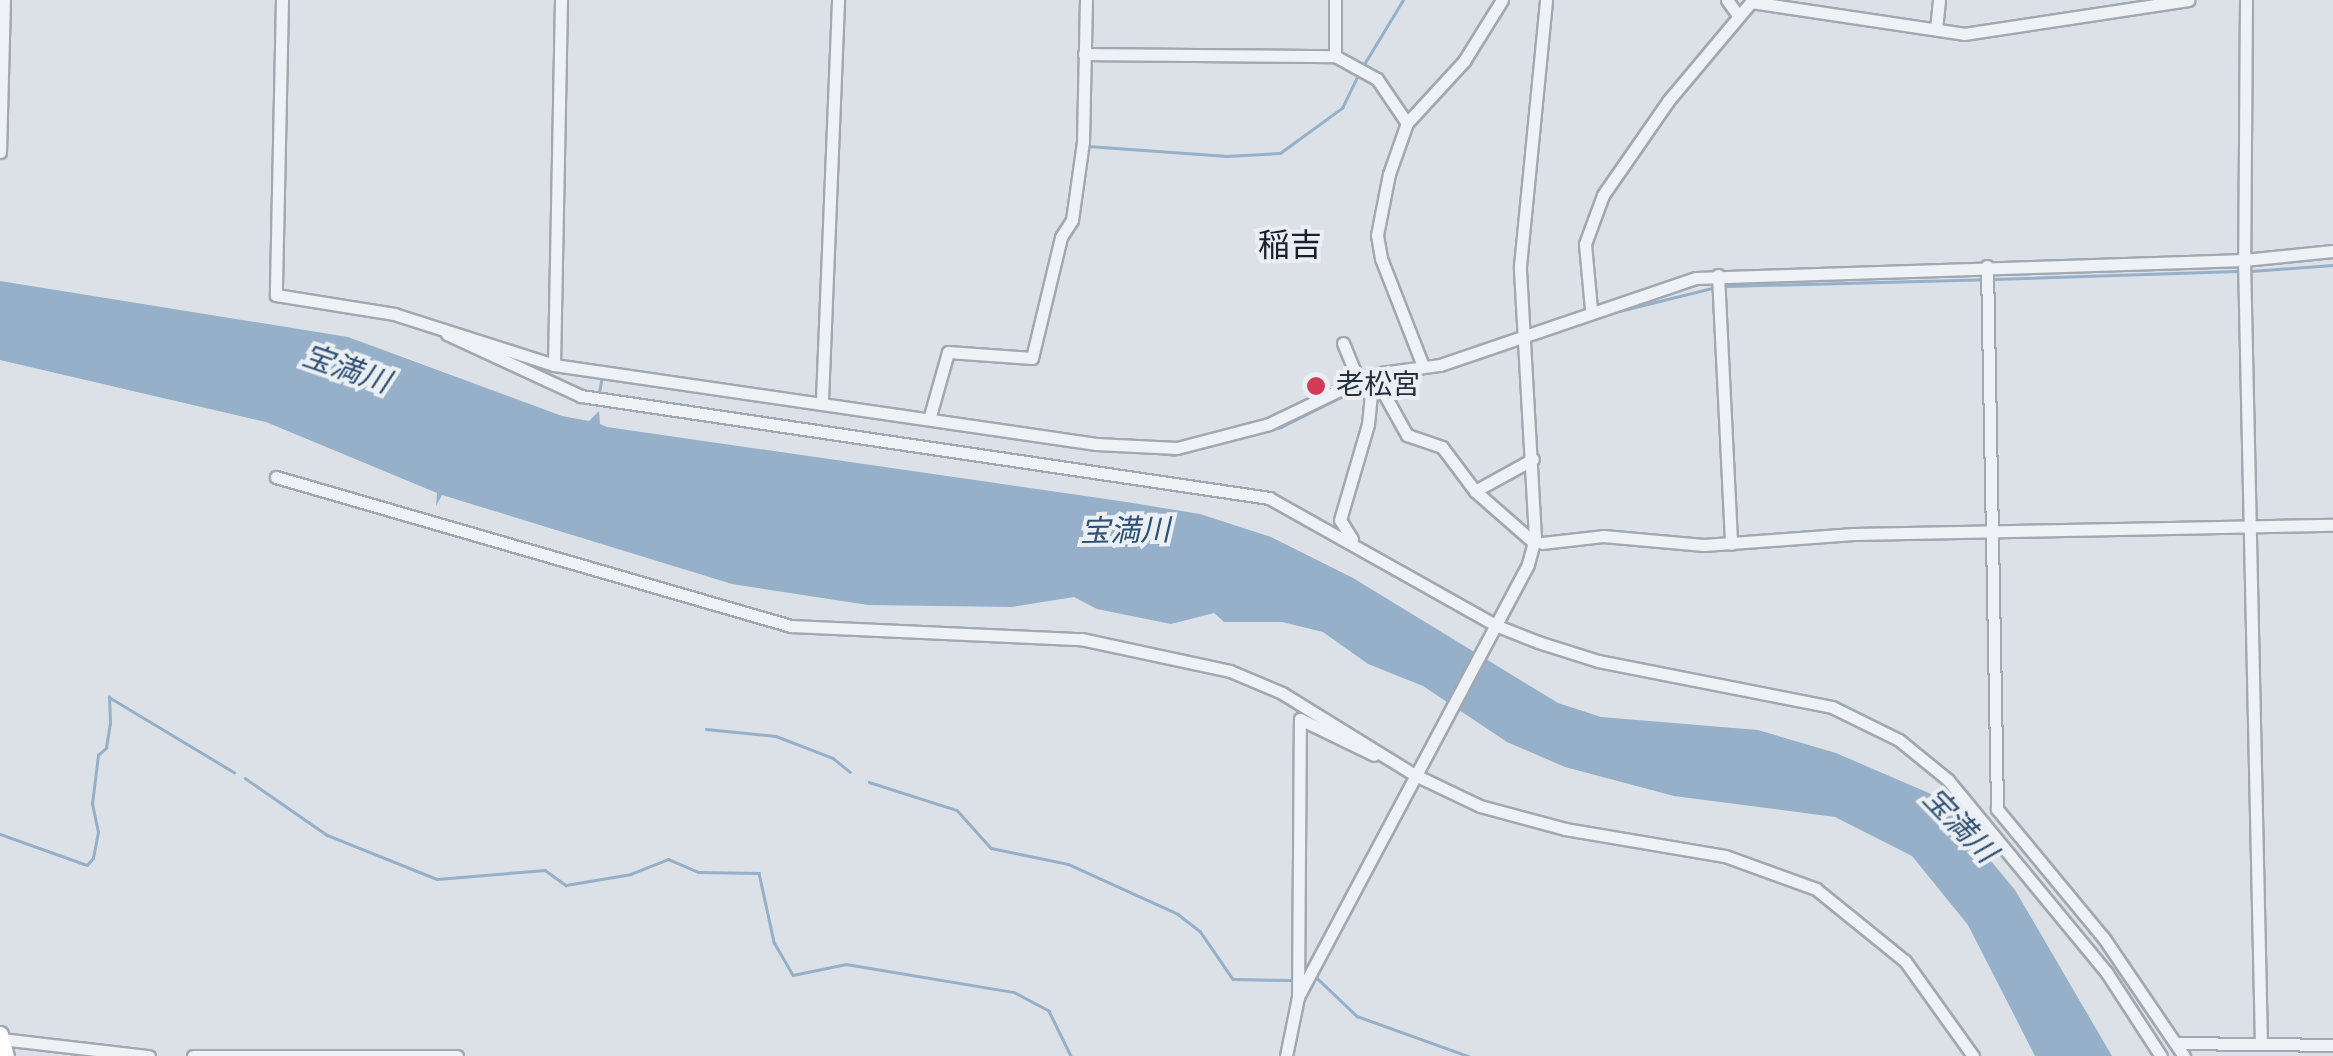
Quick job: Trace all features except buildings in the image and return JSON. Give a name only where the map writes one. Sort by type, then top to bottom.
[{"type":"highway","points":[[1,1037],[6,1056]]},
{"type":"street","points":[[0,152],[4,0]]},
{"type":"street","points":[[282,0],[276,295],[435,326],[554,365],[822,400],[1096,444],[1177,448],[1269,424],[1373,374],[1422,366],[1591,309],[1718,274],[2244,260],[2333,251]]},
{"type":"street","points":[[554,365],[561,0]]},
{"type":"street","points":[[822,400],[838,0]]},
{"type":"street","points":[[930,416],[948,352],[1032,358],[1061,237],[1072,220],[1083,142],[1086,0]]},
{"type":"street","points":[[1336,0],[1336,56]]},
{"type":"street","points":[[1422,366],[1422,352],[1387,282],[1377,235],[1407,123],[1464,61],[1502,0]]},
{"type":"street","points":[[1298,998],[1415,770],[1492,631],[1535,538],[1534,459],[1523,333],[1522,239],[1546,0]]},
{"type":"street","points":[[1727,0],[1736,14]]},
{"type":"street","points":[[1936,29],[1939,0]]},
{"type":"street","points":[[1591,309],[1585,244],[1603,195],[1736,14],[1760,2],[1973,34],[2136,4],[2188,0]]},
{"type":"street","points":[[2246,0],[2244,260],[2261,1043]]},
{"type":"street","points":[[1084,54],[1336,56],[1377,79],[1407,123]]},
{"type":"street","points":[[1987,266],[1997,808],[2104,936],[2184,1056]]},
{"type":"street","points":[[1718,274],[1730,544]]},
{"type":"street","points":[[435,326],[581,396],[1245,492],[1315,520],[1492,631],[1598,661],[1832,707],[1898,740],[1948,780],[2025,868],[2107,973],[2161,1056]]},
{"type":"street","points":[[1342,343],[1358,382]]},
{"type":"street","points":[[1373,374],[1407,435],[1442,447],[1475,491],[1536,541],[1603,536],[1730,544],[1993,531],[2333,525]]},
{"type":"street","points":[[1354,542],[1340,520],[1368,424],[1373,374]]},
{"type":"street","points":[[1475,491],[1534,459]]},
{"type":"street","points":[[276,477],[815,631],[1081,638],[1180,657],[1260,682],[1388,758]]},
{"type":"street","points":[[1315,520],[1340,520]]},
{"type":"street","points":[[1286,1056],[1298,998],[1300,720],[1525,820],[1725,856],[1788,875],[1846,908],[1892,947],[1973,1056]]},
{"type":"street","points":[[1,1037],[149,1056]]},
{"type":"street","points":[[2176,1043],[2333,1045]]},
{"type":"street","points":[[193,1056],[457,1056]]},
{"type":"water","name":"宝満川","points":[[0,281],[348,337],[562,416],[589,421],[599,411],[600,424],[607,427],[1200,514],[1271,537],[1353,578],[1558,703],[1601,717],[1758,730],[1836,753],[1938,797],[2015,890],[2112,1056],[2035,1056],[1968,925],[1912,856],[1835,817],[1674,796],[1565,767],[1507,742],[1423,686],[1368,664],[1323,632],[1282,622],[1224,622],[1214,613],[1171,624],[1097,609],[1074,597],[1012,607],[868,605],[732,584],[442,495],[436,506],[437,493],[266,422],[0,360]]},
{"type":"waterway","points":[[1363,66],[1403,0]]},
{"type":"waterway","points":[[1082,189],[1088,146],[1227,156],[1280,153],[1342,108],[1359,73]]},
{"type":"waterway","points":[[1077,223],[1080,202]]},
{"type":"waterway","points":[[2251,271],[2333,265]]},
{"type":"waterway","points":[[1994,279],[2237,271]]},
{"type":"waterway","points":[[1726,286],[1985,279]]},
{"type":"waterway","points":[[1603,315],[1712,288]]},
{"type":"waterway","points":[[599,393],[602,376]]},
{"type":"waterway","points":[[624,381],[641,383]]},
{"type":"waterway","points":[[1148,451],[1174,455],[1281,427],[1361,387]]},
{"type":"waterway","points":[[1014,438],[1110,450]]},
{"type":"waterway","points":[[0,834],[87,865],[93,858],[98,832],[92,804],[98,755],[106,748],[110,724],[109,697],[234,772]]},
{"type":"waterway","points":[[706,729],[776,736],[833,758],[850,772]]},
{"type":"waterway","points":[[245,778],[327,835],[437,879],[545,870],[566,885],[631,874],[668,859],[698,872],[759,873],[774,942],[793,975],[846,964],[1014,992],[1049,1011],[1071,1056]]},
{"type":"waterway","points":[[869,782],[957,810],[991,848],[1068,864],[1178,914],[1200,931],[1233,979],[1291,980]]},
{"type":"waterway","points":[[1316,977],[1357,1016],[1468,1056]]},
{"type":"place","name":"老松宮","points":[[1316,386]]},
{"type":"district","name":"稲吉","points":[[1290,247]]}]
